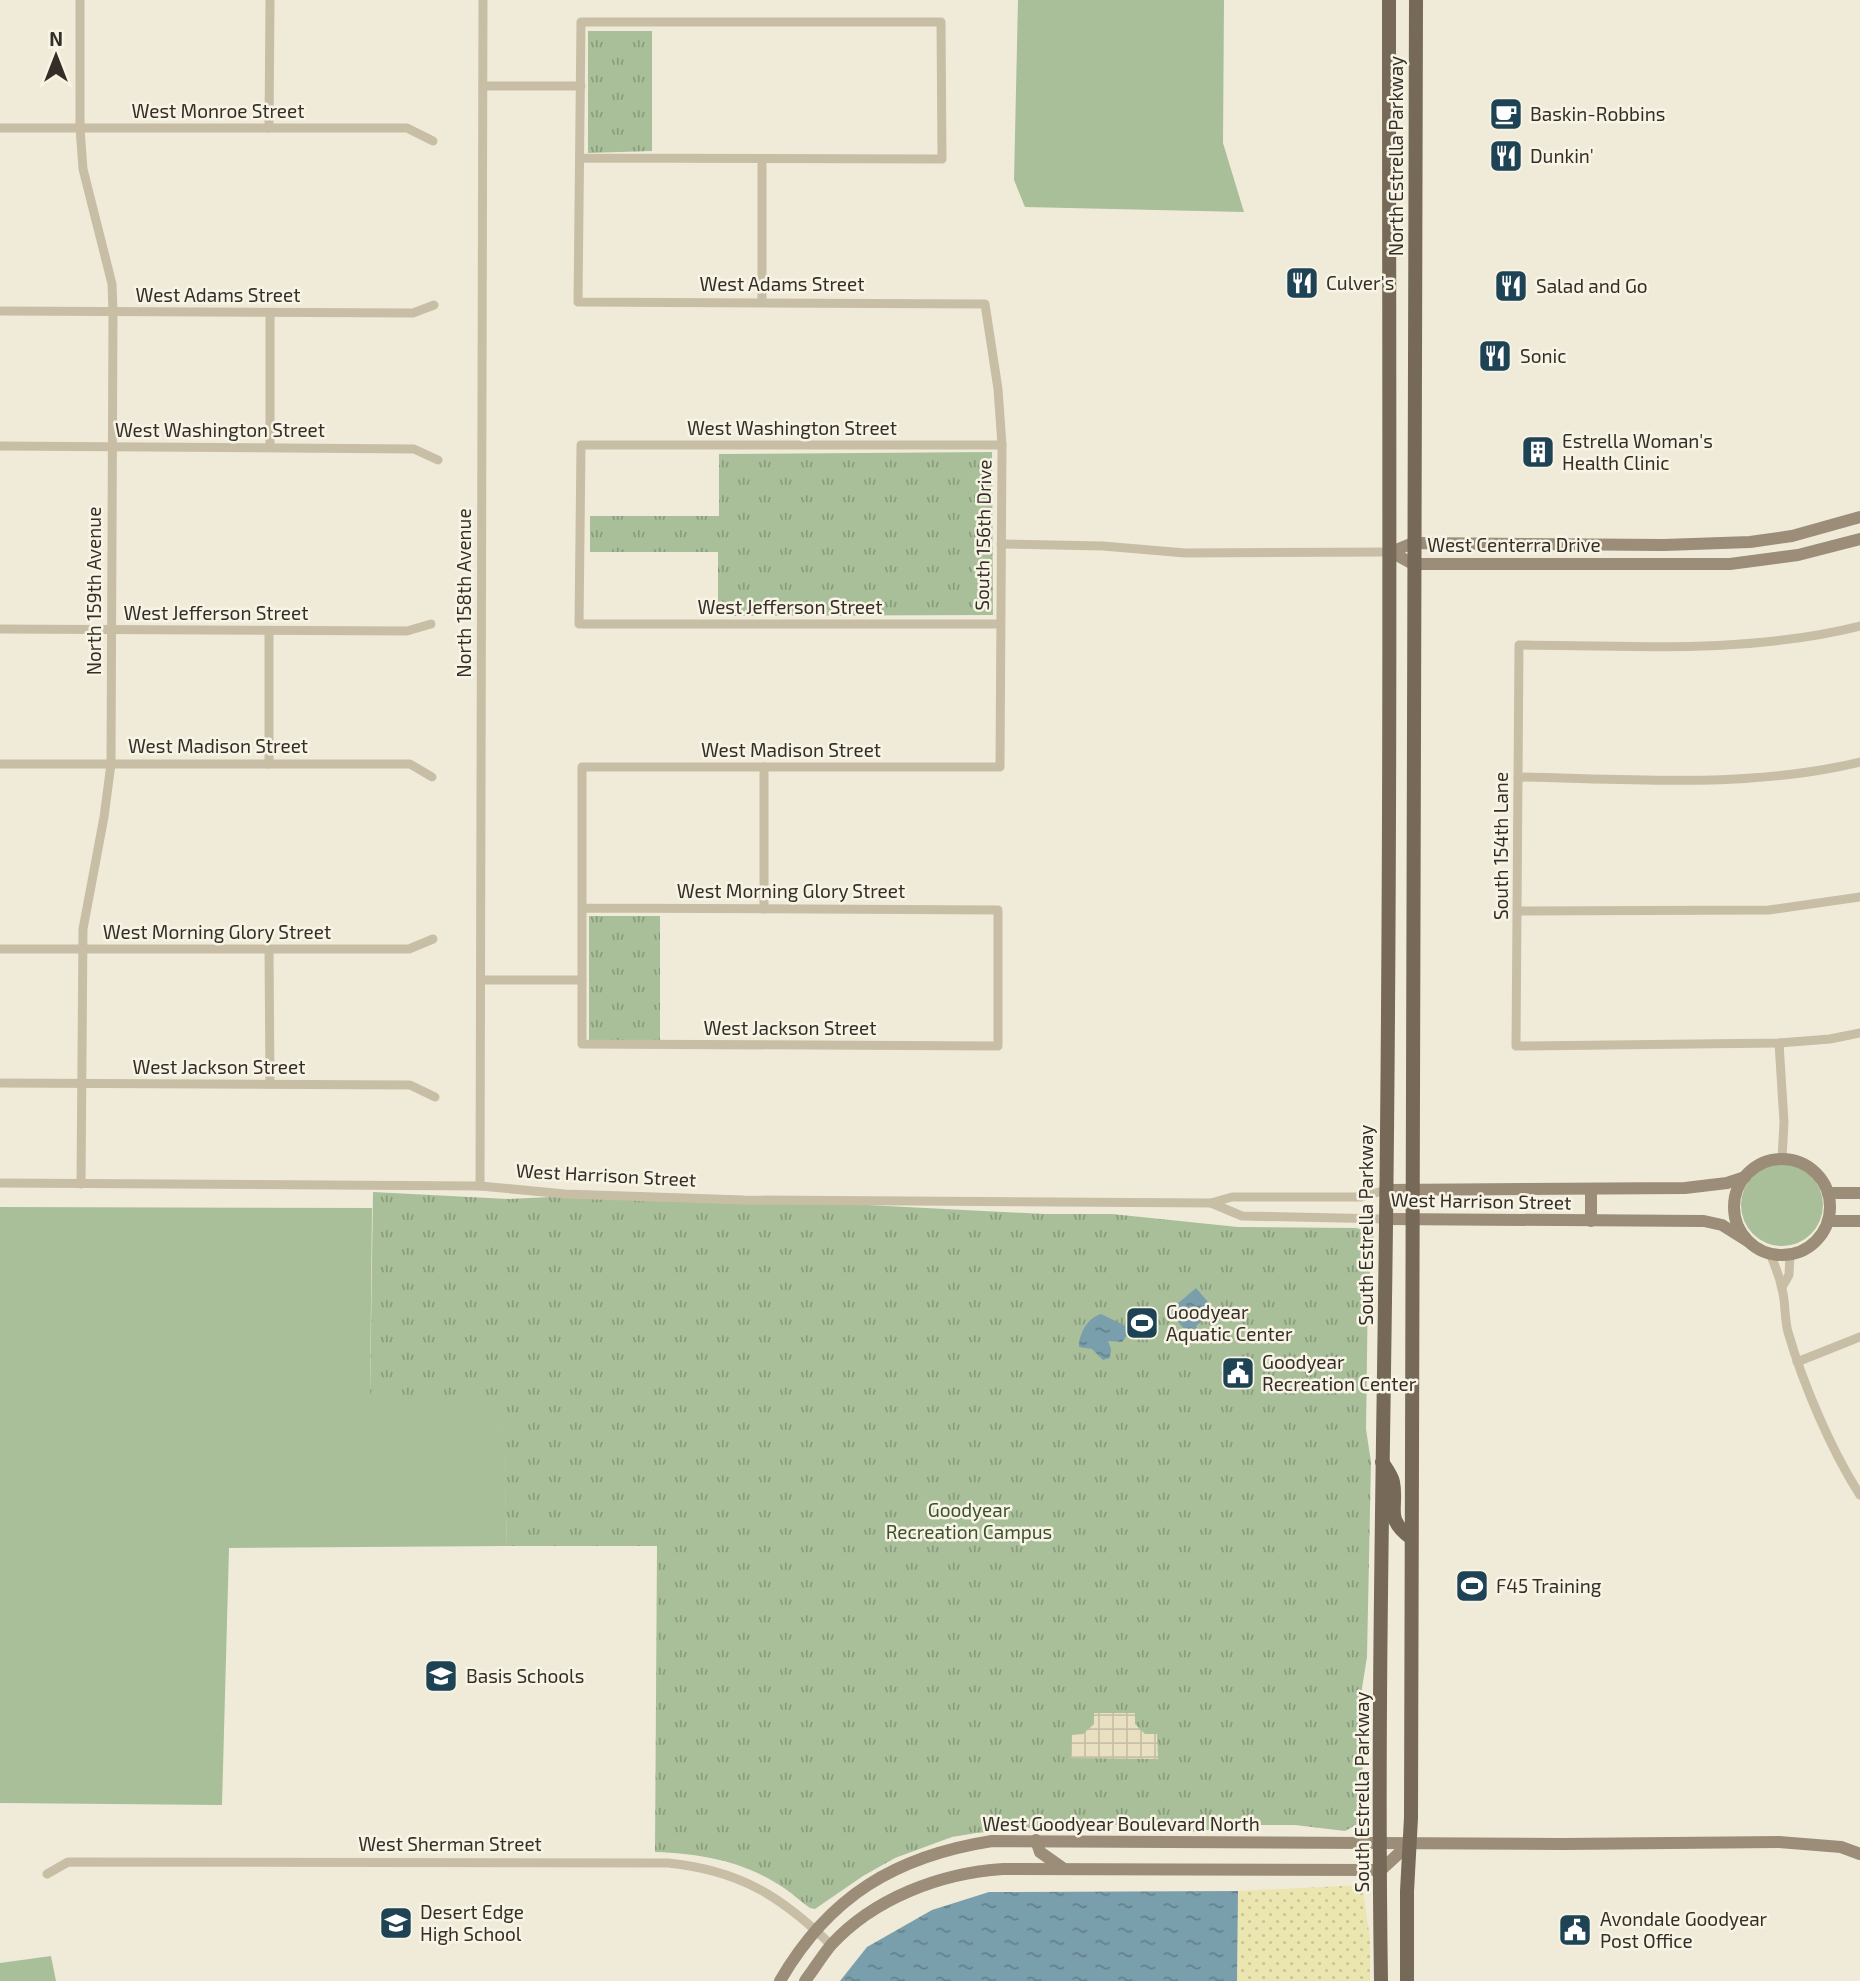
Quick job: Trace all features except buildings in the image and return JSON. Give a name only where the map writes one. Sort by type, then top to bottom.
[{"type":"main road","name":"North Estrella Parkway","points":[[1390,0],[1391,552]]},
{"type":"main road","name":"North Estrella Parkway","points":[[1413,564],[1416,0]]},
{"type":"main road","points":[[1390,225],[1415,225]]},
{"type":"main road","name":"South Estrella Parkway","points":[[1383,1978],[1381,1461],[1386,1219],[1391,552]]},
{"type":"main road","points":[[1407,1981],[1413,1219],[1413,564]]},
{"type":"main road","points":[[1381,1461],[1393,1481],[1393,1518],[1396,1526],[1411,1538]]},
{"type":"street","name":"North 159th Avenue","points":[[80,0],[80,128],[83,169],[112,285],[113,312],[111,764],[104,817],[85,909],[81,1184]]},
{"type":"street","points":[[269,128],[270,0]]},
{"type":"street","name":"North 158th Avenue","points":[[480,1186],[483,0]]},
{"type":"street","points":[[581,23],[941,23],[942,159],[580,158],[581,86],[581,23]]},
{"type":"street","points":[[483,86],[581,86]]},
{"type":"street","name":"West Monroe Street","points":[[0,128],[407,128],[433,141]]},
{"type":"street","name":"West Adams Street","points":[[580,158],[578,302],[985,304]]},
{"type":"street","points":[[762,159],[762,301]]},
{"type":"street","name":"South 156th Drive","points":[[985,304],[998,388],[1002,445],[1000,767]]},
{"type":"street","name":"West Adams Street","points":[[0,311],[413,313],[434,305]]},
{"type":"street","points":[[270,313],[270,447]]},
{"type":"street","name":"West Washington Street","points":[[579,624],[581,445],[1002,445]]},
{"type":"street","name":"West Washington Street","points":[[0,446],[414,449],[438,460]]},
{"type":"street","name":"West Centerra Drive","points":[[1391,552],[1413,543],[1664,545],[1750,542],[1825,528],[1860,517]]},
{"type":"street","points":[[1770,539],[1773,559]]},
{"type":"street","name":"West Centerra Drive","points":[[1391,552],[1413,564],[1698,564],[1773,559],[1860,540]]},
{"type":"street","points":[[1001,544],[1103,546],[1185,553],[1391,552]]},
{"type":"street","name":"West Jefferson Street","points":[[0,629],[407,631],[431,624]]},
{"type":"street","name":"West Jefferson Street","points":[[579,624],[1000,624]]},
{"type":"street","name":"South 154th Lane","points":[[1779,1043],[1516,1046],[1519,645],[1706,646],[1773,642],[1825,634],[1860,625]]},
{"type":"street","points":[[269,631],[269,764]]},
{"type":"street","points":[[1518,777],[1723,779],[1778,776],[1860,762]]},
{"type":"street","name":"West Madison Street","points":[[0,764],[410,764],[432,777]]},
{"type":"street","name":"West Madison Street","points":[[583,908],[582,767],[1000,767]]},
{"type":"street","points":[[764,767],[764,909]]},
{"type":"street","points":[[1519,911],[1769,910],[1860,897]]},
{"type":"street","points":[[481,980],[582,980],[583,908]]},
{"type":"street","name":"West Morning Glory Street","points":[[583,908],[998,910],[998,1046]]},
{"type":"street","name":"West Morning Glory Street","points":[[0,949],[409,950],[433,939]]},
{"type":"street","points":[[269,950],[270,1084]]},
{"type":"street","name":"West Jackson Street","points":[[582,980],[582,1044],[998,1046]]},
{"type":"street","points":[[1782,1159],[1784,1122],[1779,1043],[1829,1039],[1860,1033]]},
{"type":"street","name":"West Jackson Street","points":[[0,1083],[410,1085],[435,1097]]},
{"type":"street","points":[[1782,1159],[1797,1161],[1811,1168],[1828,1193],[1830,1207],[1822,1235],[1811,1246],[1790,1254],[1770,1254],[1749,1242],[1740,1231],[1734,1210],[1737,1189],[1745,1177],[1755,1167],[1782,1159]]},
{"type":"street","name":"West Harrison Street","points":[[0,1183],[480,1186],[565,1194],[744,1200],[1210,1203],[1232,1197],[1361,1197],[1386,1189],[1412,1188],[1591,1189],[1707,1186],[1745,1177]]},
{"type":"street","points":[[1591,1189],[1591,1221]]},
{"type":"street","points":[[1828,1193],[1860,1193]]},
{"type":"street","name":"West Harrison Street","points":[[1210,1203],[1242,1216],[1704,1221],[1722,1226],[1749,1242]]},
{"type":"street","points":[[1828,1221],[1860,1221]]},
{"type":"street","points":[[1770,1254],[1776,1277],[1782,1287],[1785,1322],[1797,1362],[1846,1473],[1860,1495]]},
{"type":"street","points":[[1782,1287],[1789,1275],[1790,1254]]},
{"type":"street","points":[[1797,1362],[1860,1337]]},
{"type":"street","points":[[1036,1840],[1040,1852],[1065,1870]]},
{"type":"street","name":"West Goodyear Boulevard North","points":[[780,1981],[815,1929],[864,1887],[901,1866],[944,1851],[992,1841],[1779,1842],[1821,1844],[1860,1854]]},
{"type":"street","points":[[806,1981],[831,1945],[849,1929],[888,1902],[947,1877],[1003,1869],[1381,1870],[1410,1843]]},
{"type":"street","name":"West Sherman Street","points":[[47,1874],[68,1861],[668,1863],[693,1866],[743,1880],[775,1898],[831,1945]]},
{"type":"green space","points":[[1018,0],[1224,0],[1223,143],[1244,212],[1025,207],[1014,180]]},
{"type":"green space","points":[[588,31],[652,31],[652,151],[588,153]]},
{"type":"green space","points":[[992,452],[993,615],[718,616],[718,552],[590,552],[590,516],[719,516],[719,454]]},
{"type":"green space","points":[[589,916],[660,916],[660,1040],[589,1040]]},
{"type":"green space","points":[[1774,1164],[1790,1164],[1805,1171],[1816,1182],[1823,1197],[1820,1221],[1811,1234],[1790,1246],[1774,1246],[1759,1239],[1748,1228],[1741,1213],[1741,1197],[1748,1182],[1759,1171]]},
{"type":"green space","name":"Goodyear Recreation Campus","points":[[373,1192],[508,1199],[595,1195],[770,1200],[1045,1214],[1112,1214],[1238,1227],[1356,1228],[1368,1231],[1373,1235],[1375,1243],[1368,1284],[1366,1429],[1371,1462],[1367,1657],[1362,1688],[1363,1811],[1360,1823],[1345,1831],[1295,1825],[1234,1825],[1197,1832],[1139,1825],[1059,1825],[976,1833],[952,1837],[895,1858],[815,1909],[769,1879],[738,1865],[706,1857],[655,1852],[657,1546],[507,1546],[502,1397],[370,1398]]},
{"type":"green space","points":[[0,1207],[372,1208],[370,1397],[503,1397],[507,1546],[229,1548],[222,1805],[0,1803]]},
{"type":"green space","points":[[51,1956],[56,1981],[0,1981],[0,1963]]},
{"type":"sand","points":[[1362,1885],[1370,1938],[1370,1981],[1237,1981],[1238,1891]]},
{"type":"shaded area","points":[[1094,1713],[1135,1713],[1135,1724],[1145,1734],[1157,1734],[1158,1759],[1071,1758],[1072,1735],[1083,1734],[1094,1724]]},
{"type":"water","points":[[1196,1288],[1215,1310],[1196,1326],[1198,1329],[1190,1336],[1169,1311]]},
{"type":"water","points":[[1101,1314],[1132,1329],[1122,1342],[1108,1341],[1110,1358],[1103,1360],[1092,1349],[1079,1347],[1085,1327]]},
{"type":"water","points":[[1238,1891],[1237,1981],[840,1981],[867,1947],[932,1910],[989,1892]]},
{"type":"place","name":"Baskin-Robbins","points":[[1506,114]]},
{"type":"place","name":"Dunkin'","points":[[1506,156]]},
{"type":"place","name":"Culver's","points":[[1302,283]]},
{"type":"place","name":"Salad and Go","points":[[1511,286]]},
{"type":"place","name":"Sonic","points":[[1495,356]]},
{"type":"place","name":"Estrella Woman's Health Clinic","points":[[1538,452]]},
{"type":"place","name":"Goodyear Aquatic Center","points":[[1142,1323]]},
{"type":"place","name":"Goodyear Recreation Center","points":[[1238,1373]]},
{"type":"place","name":"F45 Training","points":[[1472,1586]]},
{"type":"place","name":"Basis Schools","points":[[441,1676]]},
{"type":"place","name":"Desert Edge High School","points":[[396,1923]]},
{"type":"place","name":"Avondale Goodyear Post Office","points":[[1575,1930]]}]
